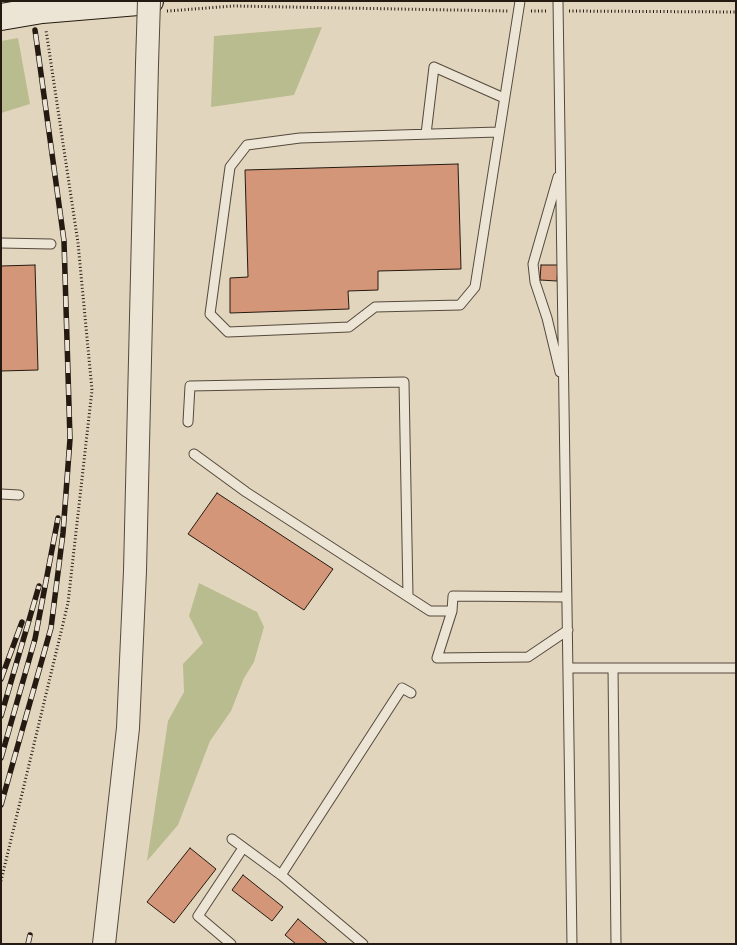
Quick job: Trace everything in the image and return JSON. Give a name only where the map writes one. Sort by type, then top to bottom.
[{"type":"main road","points":[[1,16],[42,10],[152,5]]},
{"type":"street","points":[[104,944],[128,718],[135,571],[147,64],[152,5]]},
{"type":"lane","points":[[558,1],[572,944]]},
{"type":"lane","points":[[498,132],[300,138],[247,145],[230,167],[210,314],[228,332],[349,327],[375,307],[460,305],[475,287],[498,132],[520,6]]},
{"type":"lane","points":[[426,134],[434,67],[504,98]]},
{"type":"lane","points":[[561,169],[533,264],[535,282],[547,318],[564,390]]},
{"type":"lane","points":[[1,244],[51,244]]},
{"type":"lane","points":[[188,422],[190,386],[404,382],[408,596]]},
{"type":"lane","points":[[194,454],[246,492],[430,611],[452,611]]},
{"type":"lane","points":[[1,494],[18,494]]},
{"type":"lane","points":[[567,597],[453,596],[452,611],[437,658],[528,656],[568,630]]},
{"type":"lane","points":[[568,668],[736,668]]},
{"type":"lane","points":[[613,668],[616,944]]},
{"type":"lane","points":[[281,875],[402,688],[411,693]]},
{"type":"lane","points":[[232,840],[281,875],[363,944]]},
{"type":"lane","points":[[231,944],[198,916],[243,848]]},
{"type":"path","points":[[152,5],[520,6],[558,11],[736,12]]},
{"type":"path","points":[[1,881],[68,604],[92,390],[78,243],[42,10]]},
{"type":"green space","points":[[322,27],[294,95],[211,107],[214,36]]},
{"type":"green space","points":[[18,38],[30,104],[1,113],[1,41]]},
{"type":"green space","points":[[199,583],[257,612],[264,627],[254,662],[244,678],[231,711],[210,741],[178,825],[147,861],[168,721],[184,692],[183,664],[203,643],[189,616]]},
{"type":"building","points":[[458,164],[461,269],[378,271],[378,290],[348,291],[349,309],[230,313],[230,278],[248,277],[245,170]]},
{"type":"building","points":[[35,265],[38,370],[1,371],[1,266]]},
{"type":"building","points":[[541,265],[558,265],[557,281],[540,280]]},
{"type":"building","points":[[217,493],[333,569],[304,610],[188,534]]},
{"type":"building","points":[[190,848],[216,869],[174,923],[147,902]]},
{"type":"building","points":[[243,875],[283,907],[272,921],[232,890]]},
{"type":"building","points":[[298,919],[328,944],[296,944],[285,935]]},
{"type":"railway","points":[[1,805],[51,628],[63,533],[70,439],[64,241],[35,30]]},
{"type":"railway","points":[[1,758],[35,639],[58,518]]},
{"type":"railway","points":[[1,716],[39,586]]},
{"type":"railway","points":[[1,679],[22,622]]},
{"type":"railway","points":[[28,944],[30,935]]}]
